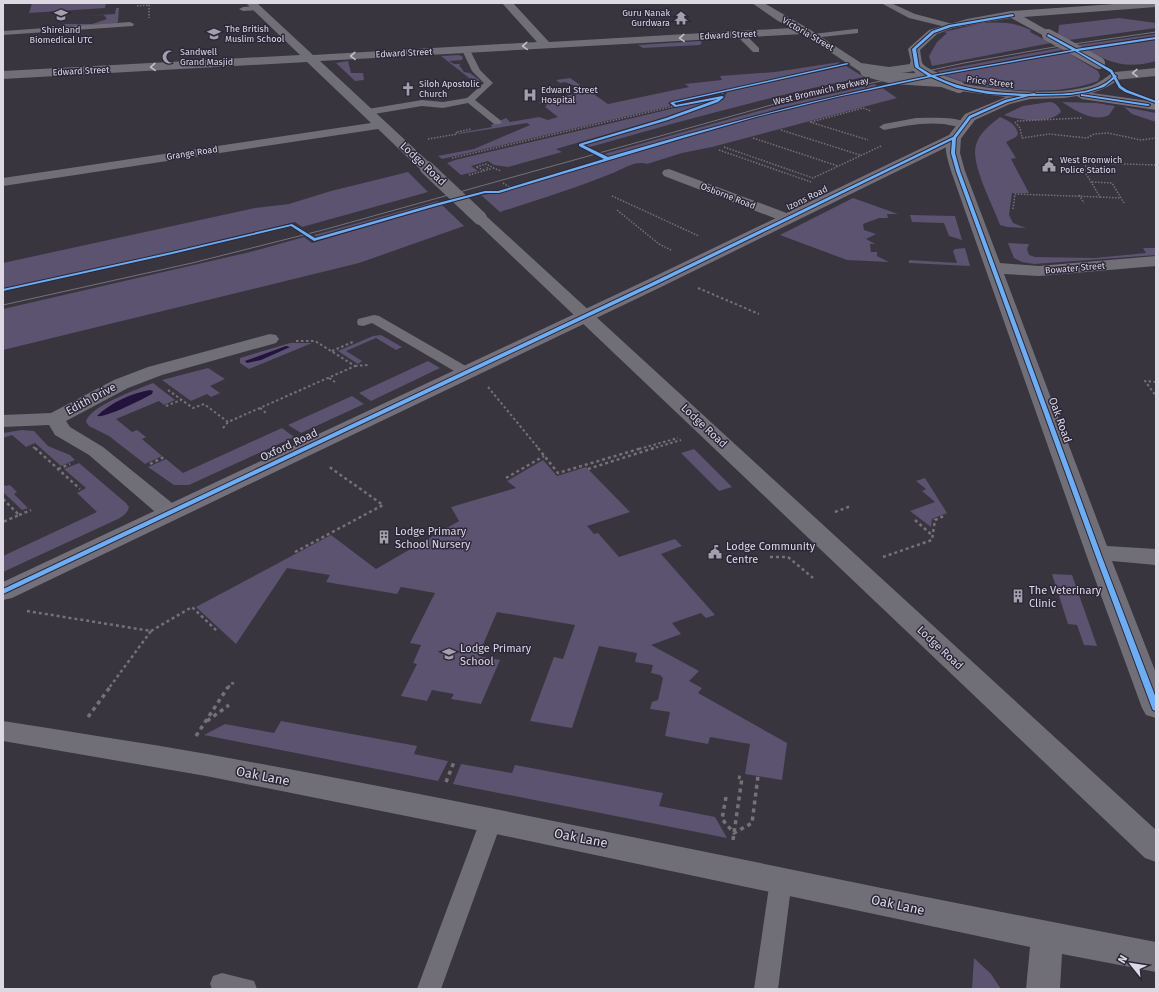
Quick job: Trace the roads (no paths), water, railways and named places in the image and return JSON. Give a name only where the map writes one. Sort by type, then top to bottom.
[{"type":"street","points":[[507,3],[546,45]]},
{"type":"street","name":"Victoria Street","points":[[757,3],[867,68],[894,78],[941,81]]},
{"type":"street","points":[[1006,3],[1018,17]]},
{"type":"street","points":[[867,68],[900,71],[916,65],[914,49],[933,32],[950,26],[1018,17],[1156,4]]},
{"type":"street","name":"Lodge Road","points":[[250,6],[311,58],[584,316],[712,433],[867,580],[1156,849]]},
{"type":"street","points":[[994,6],[1018,17],[1099,63],[1115,76],[1120,88],[1156,102]]},
{"type":"street","points":[[1018,17],[1156,8]]},
{"type":"street","name":"Edward Street","points":[[3,75],[740,34],[809,33]]},
{"type":"street","name":"Price Street","points":[[916,65],[926,74],[941,81],[959,87],[988,92],[1068,94],[1101,87],[1110,82],[1115,76]]},
{"type":"street","points":[[1115,76],[1156,72]]},
{"type":"street","points":[[959,87],[968,94],[972,102],[962,126]]},
{"type":"street","name":"Izons Road","points":[[584,316],[787,218],[962,126],[1006,101],[1034,94]]},
{"type":"street","points":[[1068,94],[1156,106]]},
{"type":"street","name":"Grange Road","points":[[3,182],[382,125]]},
{"type":"street","name":"Oak Road","points":[[962,126],[953,153],[958,171],[1156,708]]},
{"type":"street","name":"Osborne Road","points":[[669,173],[787,218]]},
{"type":"street","name":"Bowater Street","points":[[993,268],[1039,271],[1156,261]]},
{"type":"street","name":"Oxford Road","points":[[3,592],[584,316]]},
{"type":"street","name":"Edith Drive","points":[[169,512],[96,451],[62,431],[55,419],[121,384],[155,371],[270,339]]},
{"type":"street","points":[[3,422],[55,419]]},
{"type":"street","points":[[1098,553],[1156,557]]},
{"type":"street","name":"Oak Lane","points":[[3,731],[206,765],[491,821],[1046,936],[1156,957]]},
{"type":"street","points":[[1043,989],[1046,936]]},
{"type":"lane","points":[[885,3],[912,16],[950,26]]},
{"type":"lane","points":[[899,10],[911,10]]},
{"type":"lane","points":[[3,33],[130,24]]},
{"type":"lane","points":[[809,33],[855,31]]},
{"type":"lane","points":[[740,34],[756,50]]},
{"type":"lane","points":[[368,112],[422,103],[443,105],[451,101],[470,100],[488,83],[476,71],[466,50]]},
{"type":"lane","points":[[470,100],[497,122]]},
{"type":"lane","points":[[884,127],[916,121],[942,121],[962,126]]},
{"type":"lane","points":[[363,322],[374,319],[466,372]]},
{"type":"lane","points":[[429,989],[491,821]]},
{"type":"lane","points":[[766,989],[781,880]]},
{"type":"tram line","points":[[3,305],[192,263],[323,230],[775,104],[964,63],[1060,46],[1156,32]]},
{"type":"place","name":"Shireland Biomedical UTC","points":[[61,15]]},
{"type":"place","name":"Guru Nanak Gurdwara","points":[[681,18]]},
{"type":"place","name":"The British Muslim School","points":[[214,34]]},
{"type":"place","name":"Sandwell Grand Masjid","points":[[169,57]]},
{"type":"place","name":"Siloh Apostolic Church","points":[[408,89]]},
{"type":"place","name":"Edward Street Hospital","points":[[530,95]]},
{"type":"place","name":"West Bromwich Police Station","points":[[1049,165]]},
{"type":"place","name":"Lodge Primary School Nursery","points":[[384,537]]},
{"type":"place","name":"Lodge Community Centre","points":[[715,552]]},
{"type":"place","name":"The Veterinary Clinic","points":[[1018,596]]},
{"type":"place","name":"Lodge Primary School","points":[[449,654]]}]
